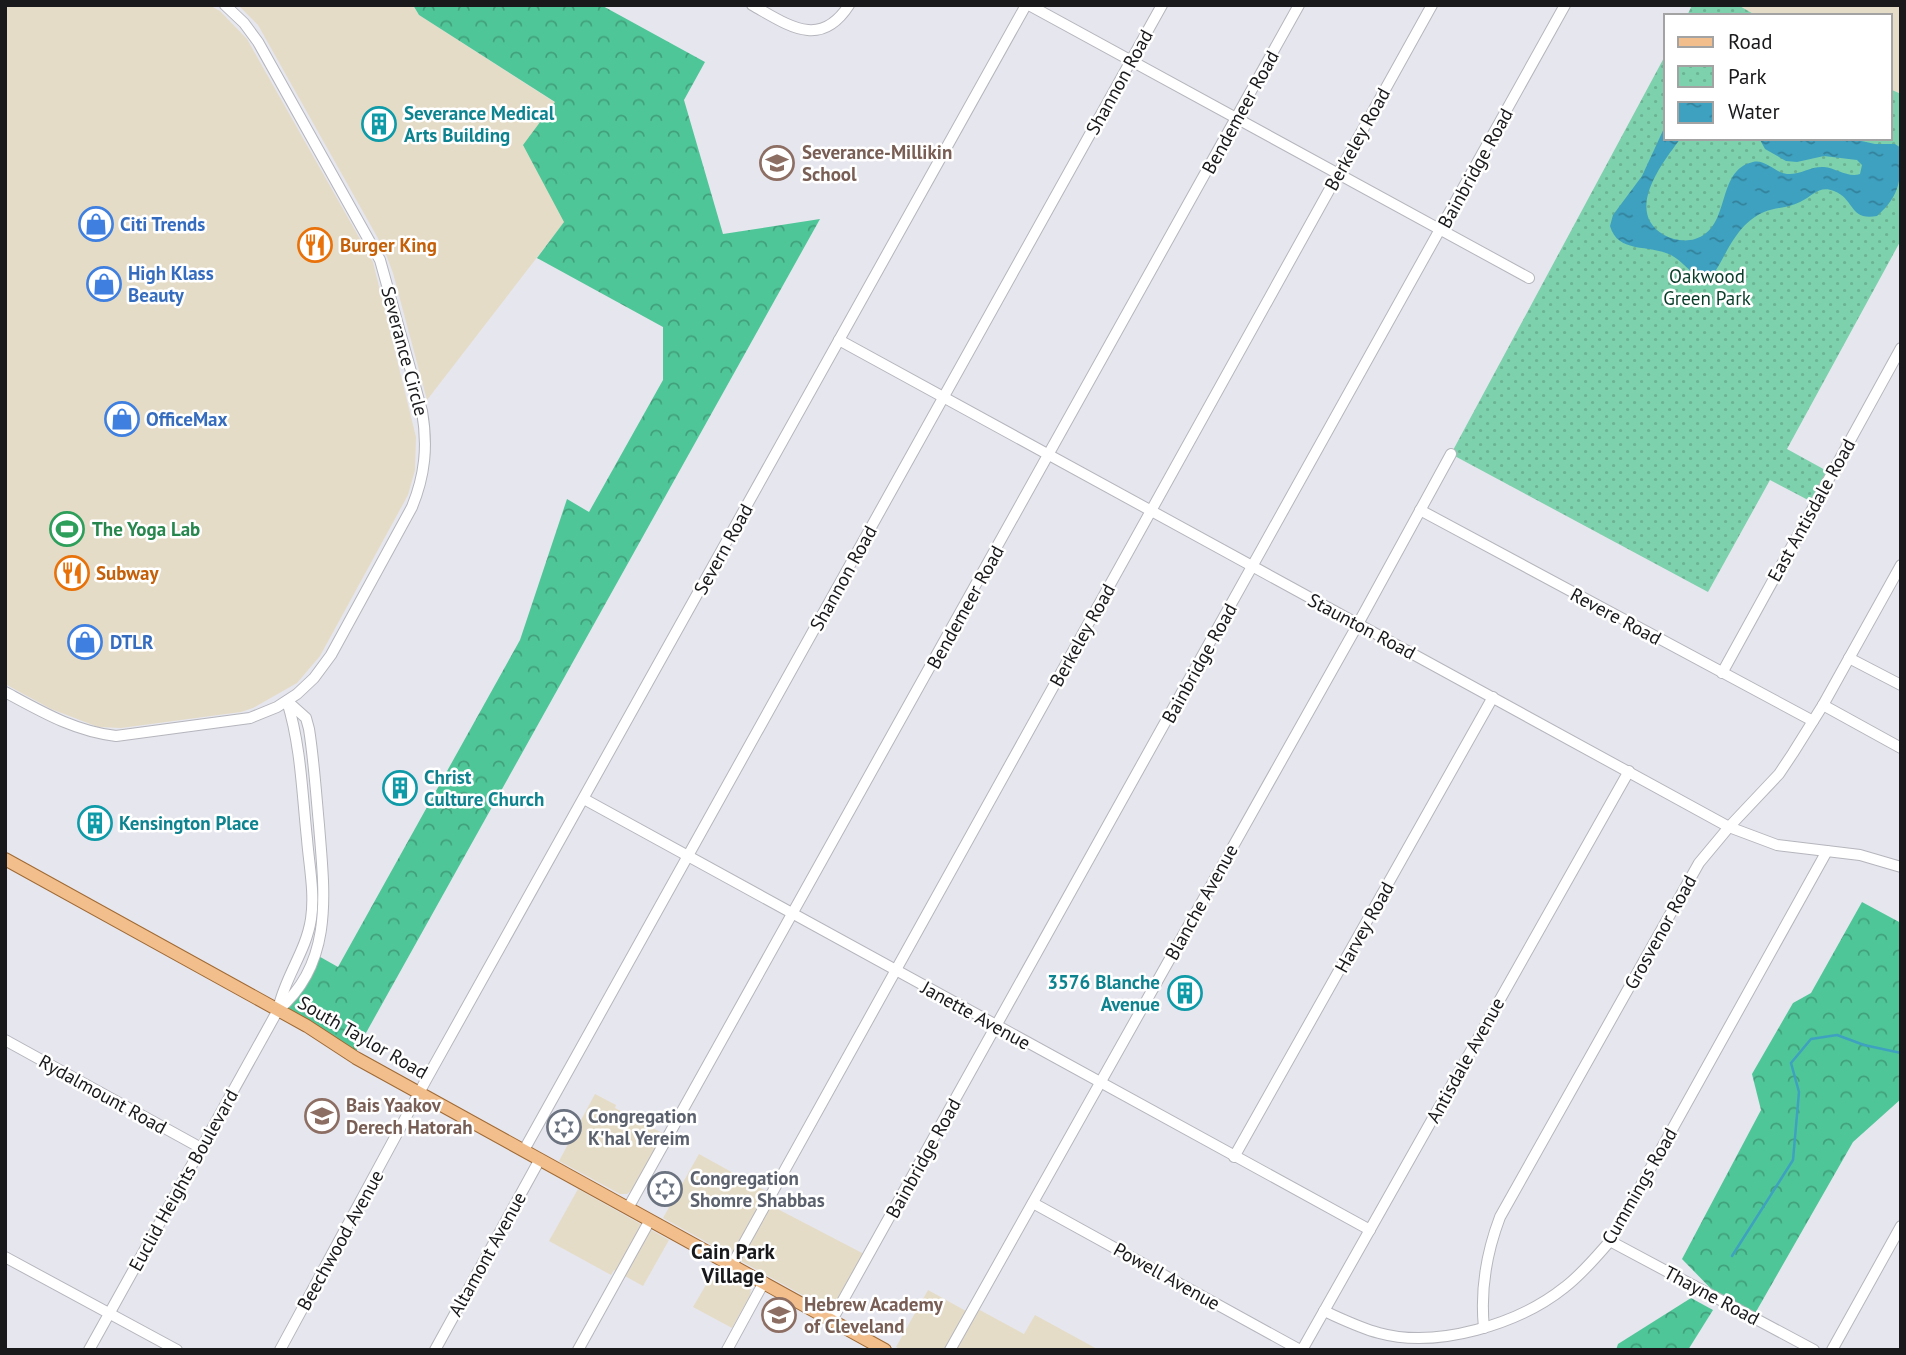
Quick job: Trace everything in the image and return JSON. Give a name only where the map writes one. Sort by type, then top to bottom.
[{"type":"main road","name":"South Taylor Road","points":[[5,859],[278,1010],[356,1058],[885,1350]]},
{"type":"street","name":"Severance Circle","points":[[5,692],[67,725],[116,736],[232,722],[269,711],[287,701],[314,678],[331,655],[412,507],[422,476],[426,435],[422,411],[380,260],[258,41],[225,5]]},
{"type":"street","points":[[752,5],[802,30],[820,30],[838,19],[849,5]]},
{"type":"street","points":[[1027,5],[1529,278]]},
{"type":"street","name":"Severn Road","points":[[421,1093],[1027,5]]},
{"type":"street","name":"Shannon Road","points":[[524,1150],[1162,5]]},
{"type":"street","name":"Bendemeer Road","points":[[628,1208],[1299,5]]},
{"type":"street","name":"Berkeley Road","points":[[732,1265],[1432,5]]},
{"type":"street","name":"Bainbridge Road","points":[[832,1320],[1565,5]]},
{"type":"street","name":"Staunton Road","points":[[839,340],[1729,827],[1777,845],[1860,855],[1901,867]]},
{"type":"street","name":"East Antisdale Road","points":[[1722,673],[1901,348]]},
{"type":"street","name":"Blanche Avenue","points":[[950,1350],[1451,454]]},
{"type":"street","name":"Revere Road","points":[[1420,510],[1813,721]]},
{"type":"street","name":"Grosvenor Road","points":[[1484,1328],[1485,1263],[1500,1217],[1699,863],[1779,774],[1823,705],[1901,565]]},
{"type":"street","points":[[1849,658],[1901,685]]},
{"type":"street","name":"Harvey Road","points":[[1234,1157],[1493,697]]},
{"type":"street","points":[[278,1010],[282,990],[307,935],[312,905],[298,742],[287,701]]},
{"type":"street","points":[[1823,705],[1901,748]]},
{"type":"street","name":"Antisdale Avenue","points":[[1301,1350],[1629,771]]},
{"type":"street","name":"Janette Avenue","points":[[584,799],[1370,1230]]},
{"type":"street","name":"Cummings Road","points":[[1324,1311],[1381,1334],[1418,1338],[1450,1335],[1484,1328],[1509,1319],[1548,1299],[1581,1273],[1609,1241],[1827,851]]},
{"type":"street","name":"Euclid Heights Boulevard","points":[[89,1350],[278,1010]]},
{"type":"street","name":"Rydalmount Road","points":[[5,1040],[201,1148]]},
{"type":"street","name":"Beechwood Avenue","points":[[279,1350],[421,1093]]},
{"type":"street","name":"Altamont Avenue","points":[[435,1350],[540,1159]]},
{"type":"street","name":"Powell Avenue","points":[[1033,1203],[1301,1350]]},
{"type":"street","points":[[578,1350],[650,1220]]},
{"type":"street","points":[[1832,1350],[1901,1226]]},
{"type":"street","name":"Thayne Road","points":[[1609,1241],[1814,1350]]},
{"type":"street","points":[[5,1256],[177,1350]]},
{"type":"street","points":[[727,1350],[764,1282]]},
{"type":"shaded area","points":[[5,5],[209,5],[220,11],[247,39],[373,262],[416,437],[415,470],[408,495],[320,656],[297,683],[253,708],[241,712],[121,728],[98,727],[51,709],[5,684]]},
{"type":"shaded area","points":[[238,5],[413,5],[419,15],[623,146],[427,400],[384,249],[258,25]]},
{"type":"shaded area","points":[[1738,5],[1901,5],[1901,94],[1892,90],[1892,14],[1754,14]]},
{"type":"shaded area","points":[[595,1094],[664,1134],[632,1190],[627,1194],[620,1194],[559,1161]]},
{"type":"shaded area","points":[[699,1154],[775,1196],[770,1205],[864,1254],[836,1303],[824,1307],[663,1218]]},
{"type":"shaded area","points":[[578,1189],[669,1240],[643,1286],[614,1270],[611,1275],[549,1241]]},
{"type":"shaded area","points":[[717,1266],[747,1282],[751,1289],[750,1296],[732,1328],[693,1307]]},
{"type":"shaded area","points":[[928,1290],[966,1311],[978,1309],[1024,1334],[1035,1315],[1099,1350],[902,1350],[896,1347]]},
{"type":"green space","points":[[413,5],[601,5],[705,62],[684,100],[723,234],[820,219],[357,1049],[356,1058],[278,1010],[315,954],[338,967],[520,640],[567,499],[589,512],[663,380],[663,327],[537,258],[564,222],[523,145],[555,102],[419,15]]},
{"type":"green space","points":[[1692,5],[1738,5],[1754,14],[1688,14]]},
{"type":"green space","name":"Oakwood Green Park","points":[[1664,58],[1664,140],[1892,140],[1892,90],[1901,94],[1901,240],[1787,449],[1827,471],[1810,501],[1770,480],[1708,592],[1451,454]]},
{"type":"green space","points":[[1862,902],[1901,923],[1901,1099],[1853,1142],[1753,1317],[1723,1301],[1682,1259],[1761,1110],[1752,1074],[1793,1003],[1811,993]]},
{"type":"green space","points":[[1691,1298],[1713,1310],[1688,1350],[1616,1350],[1618,1344]]},
{"type":"water","points":[[1664,128],[1664,140],[1680,140],[1650,187],[1647,214],[1652,225],[1664,235],[1691,240],[1707,233],[1720,212],[1733,176],[1741,167],[1753,162],[1762,162],[1787,174],[1824,167],[1851,175],[1860,174],[1862,165],[1857,160],[1824,156],[1797,162],[1786,161],[1765,149],[1760,140],[1857,140],[1895,144],[1901,148],[1898,185],[1891,201],[1877,216],[1861,215],[1841,195],[1834,191],[1820,190],[1796,204],[1764,212],[1746,224],[1711,278],[1707,280],[1701,279],[1671,255],[1627,245],[1614,235],[1610,226],[1613,215],[1642,176]]},
{"type":"waterway","points":[[1732,1256],[1793,1160],[1799,1092],[1791,1063],[1811,1039],[1837,1035],[1864,1045],[1901,1053]]},
{"type":"place","name":"Severance Medical Arts Building","points":[[379,124]]},
{"type":"place","name":"Severance-Millikin School","points":[[777,163]]},
{"type":"place","name":"Citi Trends","points":[[96,224]]},
{"type":"place","name":"Burger King","points":[[315,245]]},
{"type":"place","name":"High Klass Beauty","points":[[104,284]]},
{"type":"place","name":"OfficeMax","points":[[122,419]]},
{"type":"place","name":"The Yoga Lab","points":[[67,529]]},
{"type":"place","name":"Subway","points":[[72,573]]},
{"type":"place","name":"DTLR","points":[[85,642]]},
{"type":"place","name":"Christ Culture Church","points":[[400,788]]},
{"type":"place","name":"Kensington Place","points":[[95,823]]},
{"type":"place","name":"3576 Blanche Avenue","points":[[1185,993]]},
{"type":"place","name":"Bais Yaakov Derech Hatorah","points":[[322,1116]]},
{"type":"place","name":"Congregation K'hal Yereim","points":[[564,1127]]},
{"type":"place","name":"Congregation Shomre Shabbas","points":[[665,1189]]},
{"type":"place","name":"Hebrew Academy of Cleveland","points":[[779,1315]]},
{"type":"district","name":"Cain Park Village","points":[[733,1263]]}]
